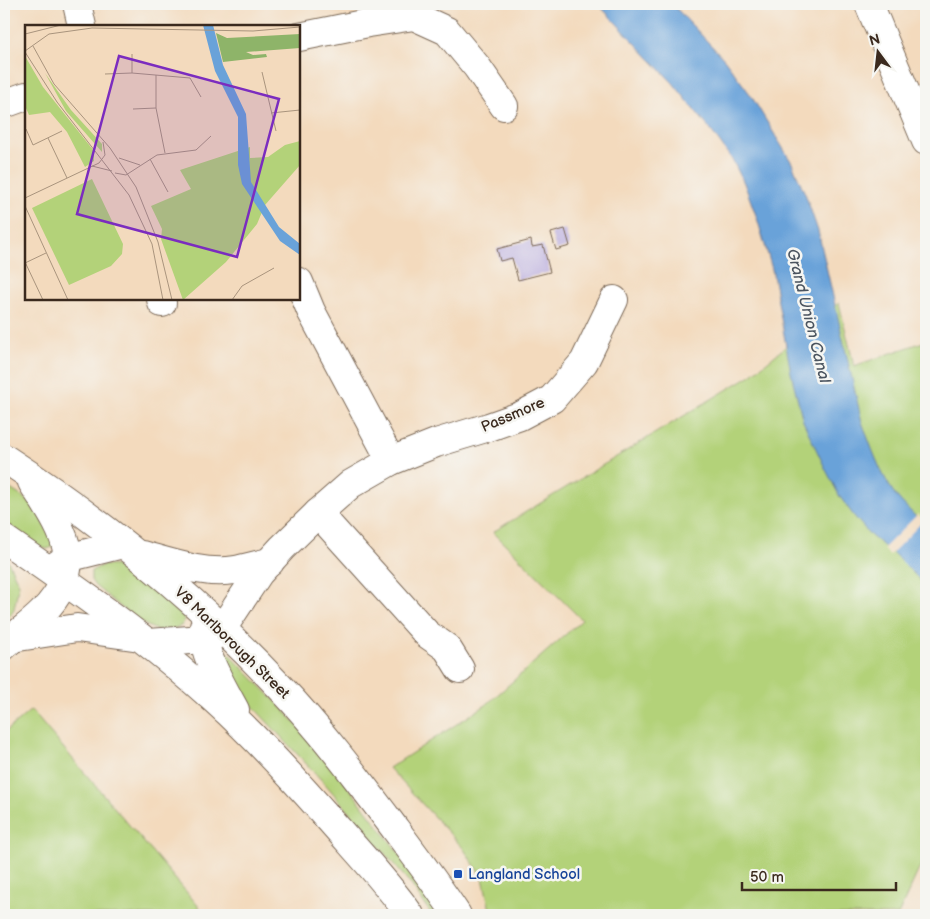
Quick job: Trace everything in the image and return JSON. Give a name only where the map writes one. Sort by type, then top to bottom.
[{"type":"street","points":[[77,4],[82,25]]},
{"type":"street","points":[[869,4],[916,88],[926,141]]},
{"type":"street","points":[[300,37],[414,16],[446,31],[477,67],[504,106]]},
{"type":"street","points":[[4,104],[25,96]]},
{"type":"street","points":[[300,284],[311,311],[391,461]]},
{"type":"street","name":"Passmore","points":[[211,628],[264,567],[318,512],[351,484],[391,461],[436,443],[520,416],[552,399],[584,362],[614,300]]},
{"type":"street","name":"V8 Marlborough Street","points":[[4,458],[86,515],[129,549],[211,628],[281,687],[357,778],[458,915]]},
{"type":"street","points":[[12,638],[60,570],[66,542],[26,473]]},
{"type":"street","points":[[318,512],[427,634],[447,648],[460,669]]},
{"type":"street","points":[[4,539],[60,570],[218,703],[291,777],[365,859],[410,915]]},
{"type":"street","points":[[60,570],[129,549],[167,562],[205,570],[264,567]]},
{"type":"street","points":[[12,638],[76,628],[145,640],[211,628],[213,667],[245,729]]},
{"type":"green space","points":[[839,303],[854,366],[926,341],[926,854],[898,915],[491,915],[483,878],[463,848],[389,768],[486,705],[582,620],[493,532],[751,375]]},
{"type":"green space","points":[[4,485],[35,505],[55,546],[47,549],[39,547],[4,522]]},
{"type":"green space","points":[[4,553],[19,584],[14,609],[4,624]]},
{"type":"green space","points":[[103,565],[119,566],[139,576],[183,612],[184,621],[181,626],[162,631],[154,629],[127,612],[95,586],[91,580],[91,571]]},
{"type":"green space","points":[[227,652],[285,711],[334,768],[446,915],[432,915],[410,883],[327,786],[231,683],[222,653]]},
{"type":"green space","points":[[31,710],[206,915],[4,915],[4,733]]},
{"type":"water","name":"Grand Union Canal","points":[[598,4],[672,4],[724,59],[750,94],[792,163],[818,231],[862,422],[889,485],[901,502],[926,527],[926,586],[894,554],[871,536],[854,516],[840,497],[803,421],[791,373],[772,269],[757,218],[744,183],[733,161],[673,83]]},
{"type":"pier","points":[[918,514],[924,520],[890,555],[883,549]]},
{"type":"building","points":[[565,229],[570,246],[556,250],[551,233]]},
{"type":"building","points":[[531,240],[532,247],[543,245],[550,272],[518,280],[512,258],[500,261],[497,249]]},
{"type":"place","name":"Langland School","points":[[458,874]]}]
